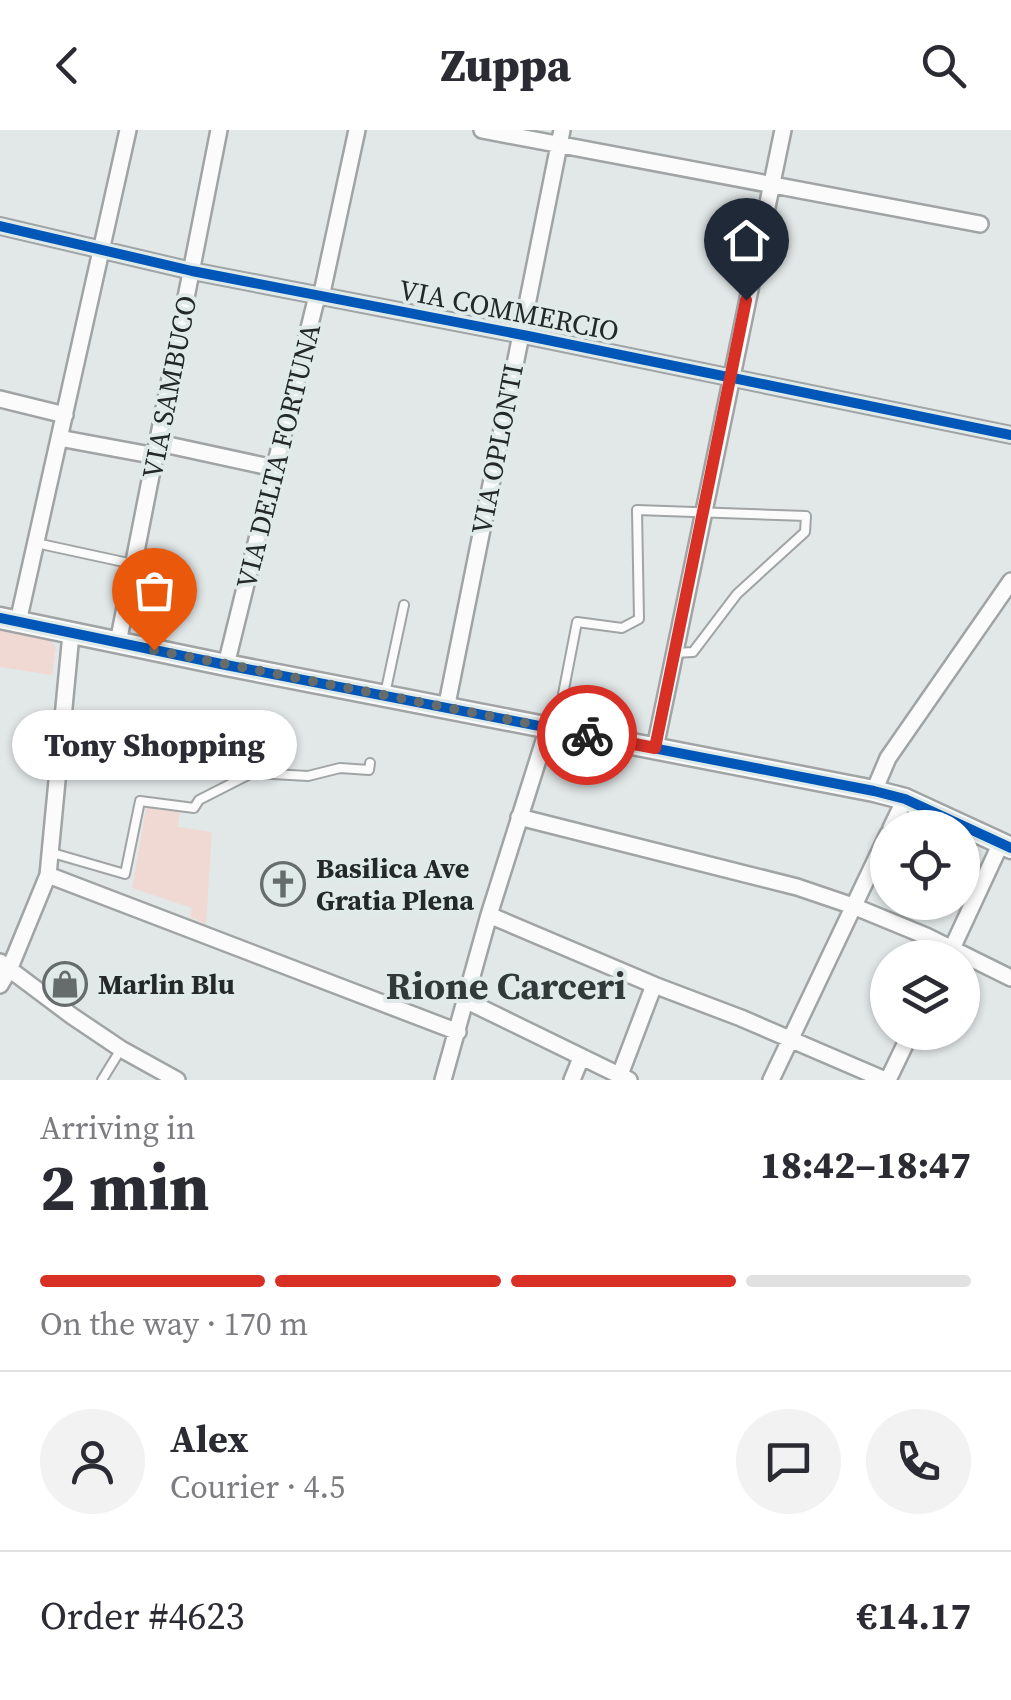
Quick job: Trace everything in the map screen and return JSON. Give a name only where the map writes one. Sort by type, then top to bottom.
[{"type":"street","points":[[128,130],[36,543],[9,620],[379,700],[655,748],[904,799],[1006,846],[957,940]]},
{"type":"street","name":"VIA SAMBUCO","points":[[118,643],[219,130]]},
{"type":"street","name":"VIA DELTA FORTUNA","points":[[226,665],[323,288],[357,130]]},
{"type":"street","points":[[482,130],[560,137],[770,185],[980,224]]},
{"type":"street","points":[[655,748],[783,130]]},
{"type":"street","name":"VIA OPLONTI","points":[[446,709],[560,137]]},
{"type":"street","name":"VIA COMMERCIO","points":[[0,226],[192,271],[1011,434]]},
{"type":"street","points":[[0,399],[65,415]]},
{"type":"street","points":[[59,438],[274,468]]},
{"type":"street","points":[[874,791],[888,758],[1011,581]]},
{"type":"street","points":[[0,985],[4,966],[48,875],[71,634]]},
{"type":"street","points":[[443,1080],[518,817],[552,729]]},
{"type":"street","points":[[899,810],[904,799]]},
{"type":"street","points":[[518,817],[797,888],[853,906],[923,940]]},
{"type":"street","points":[[772,1080],[870,871]]},
{"type":"street","points":[[48,875],[458,1032]]},
{"type":"street","points":[[489,915],[886,1080],[902,1050]]},
{"type":"street","points":[[980,965],[1011,978]]},
{"type":"street","points":[[4,966],[122,1049],[177,1080]]},
{"type":"street","points":[[467,1001],[622,1079],[654,985]]},
{"type":"street","points":[[572,1080],[581,1058]]},
{"type":"lane","points":[[552,729],[577,622],[622,628],[639,619],[637,510],[806,516],[804,532],[737,594],[693,652],[675,653]]},
{"type":"lane","points":[[36,543],[133,564]]},
{"type":"lane","points":[[379,700],[404,605]]},
{"type":"lane","points":[[50,852],[125,874],[140,802],[194,808],[199,800],[252,773],[308,776],[340,768],[369,770],[370,763]]},
{"type":"lane","points":[[102,1080],[122,1049]]},
{"type":"shaded area","points":[[0,628],[48,639],[56,647],[52,675],[0,667]]},
{"type":"shaded area","points":[[147,804],[180,808],[178,827],[212,832],[206,924],[190,917],[192,908],[132,888]]},
{"type":"cycle path","points":[[0,226],[192,271],[1011,435]]},
{"type":"cycle path","points":[[0,618],[874,791],[905,799],[1011,848]]},
{"type":"way so far","points":[[154,650],[587,735]]},
{"type":"place","name":"Tony Shopping","points":[[154,650]]},
{"type":"place","name":"Basilica Ave Gratia Plena","points":[[283,884]]},
{"type":"place","name":"Marlin Blu","points":[[65,984]]},
{"type":"district","name":"Rione Carceri","points":[[506,986]]},
{"type":"route","points":[[587,735],[655,748],[746,300]]}]
